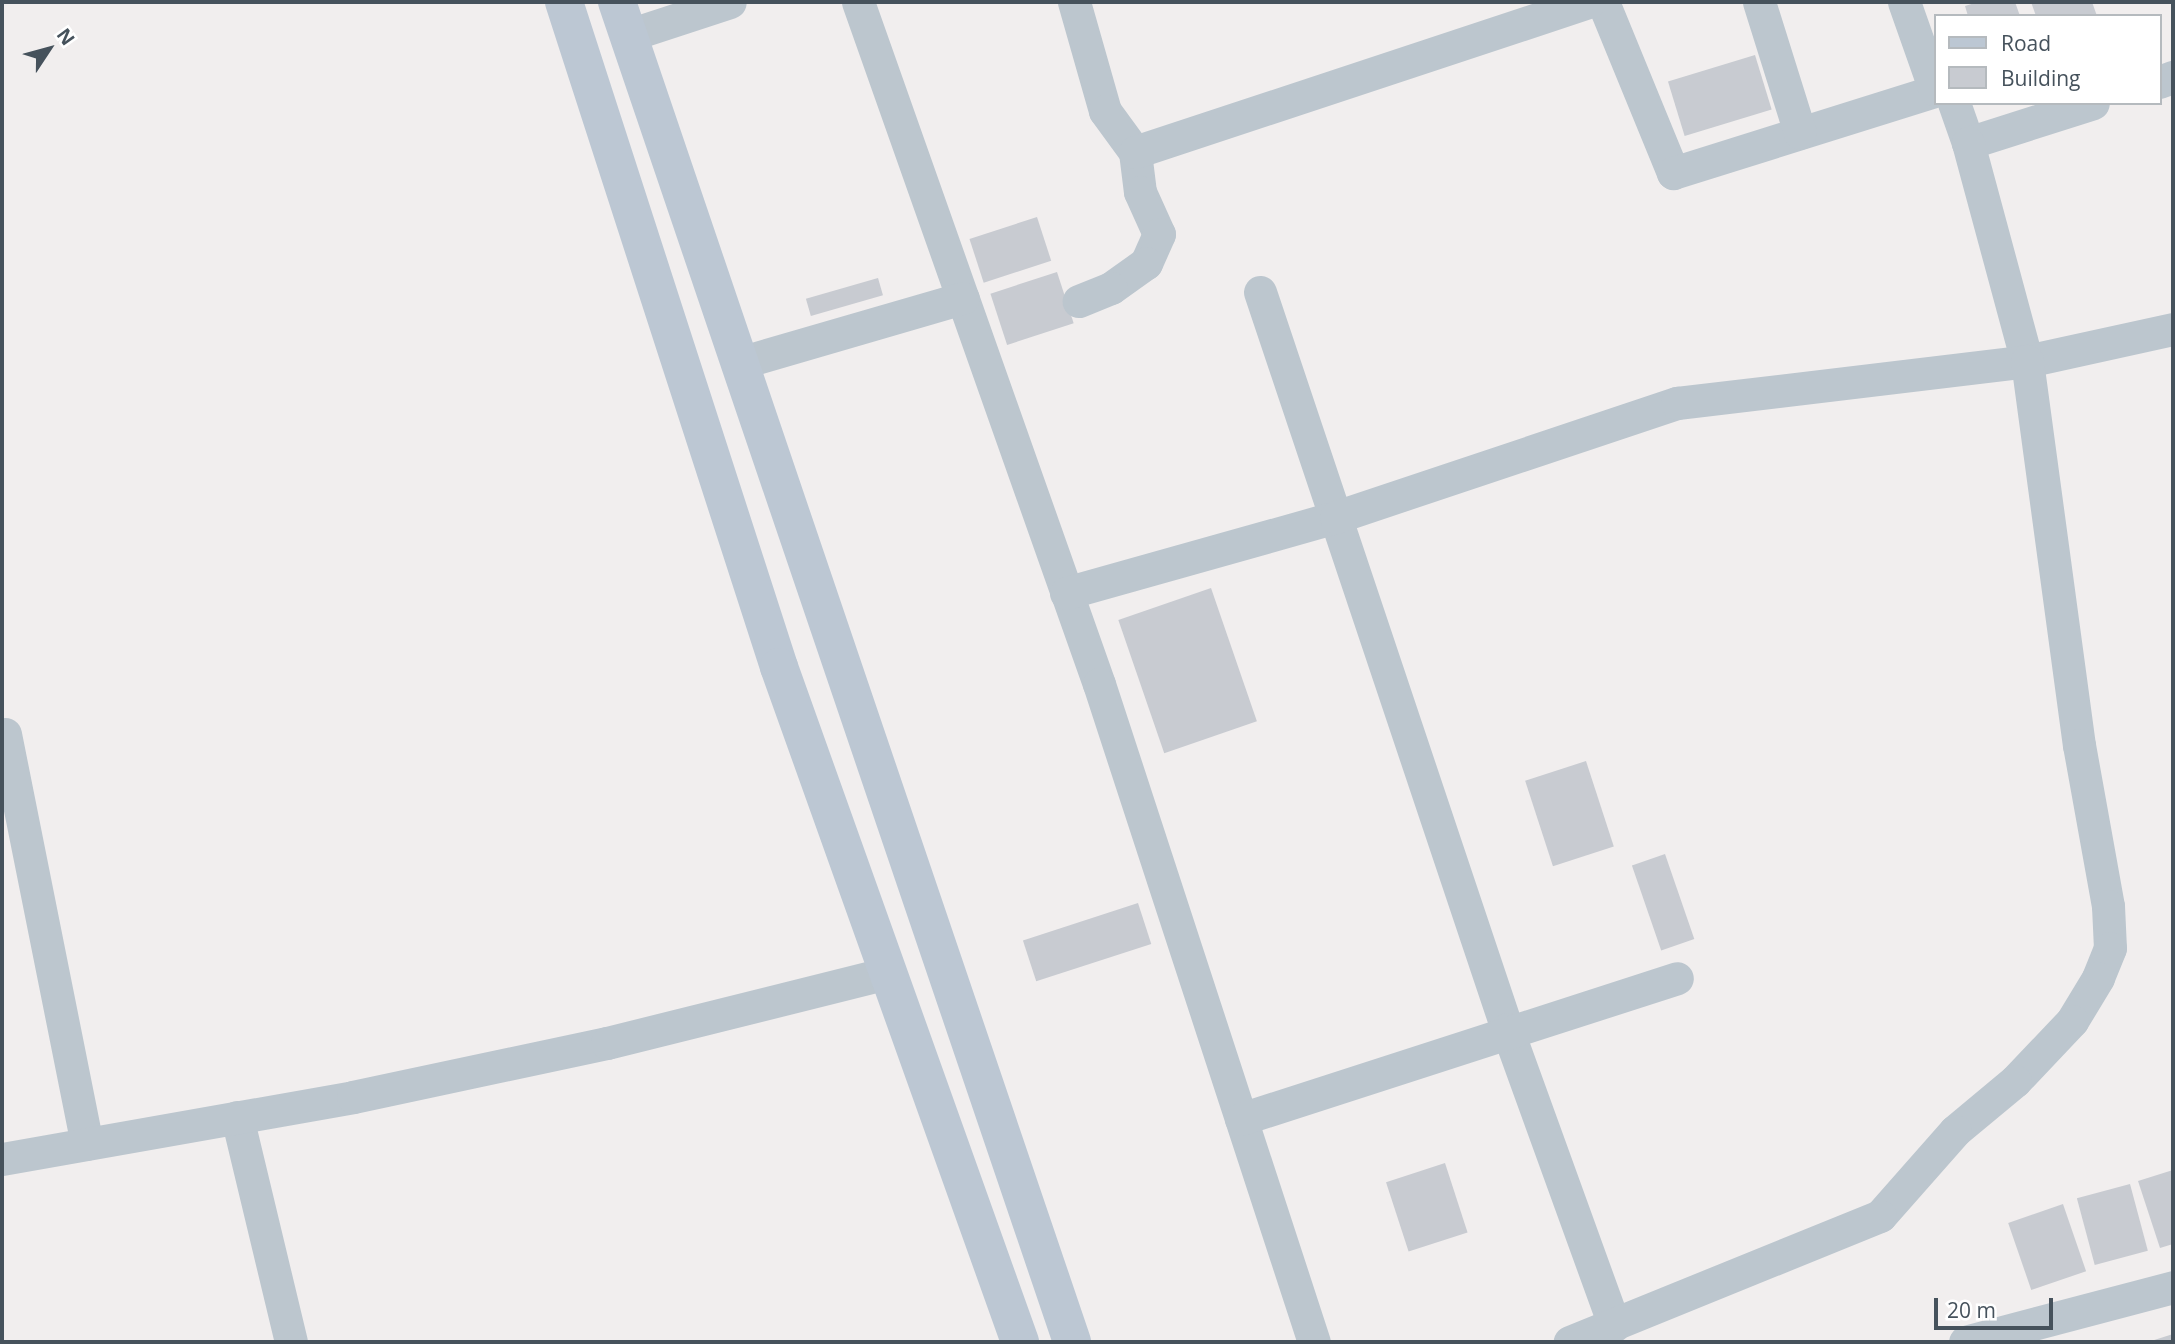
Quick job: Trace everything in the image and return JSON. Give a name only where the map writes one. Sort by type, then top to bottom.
[{"type":"main road","points":[[564,2],[779,667],[1020,1342]]},
{"type":"main road","points":[[623,18],[1072,1342]]},
{"type":"street","points":[[623,18],[730,2]]},
{"type":"street","points":[[858,2],[1066,593],[1314,1342]]},
{"type":"street","points":[[1074,2],[1105,111],[1135,152],[1140,192],[1159,234],[1146,263],[1111,288],[1079,301]]},
{"type":"street","points":[[1135,152],[1589,2]]},
{"type":"street","points":[[1603,2],[1673,173],[1934,90]]},
{"type":"street","points":[[1759,2],[1800,133]]},
{"type":"street","points":[[1904,2],[1934,87]]},
{"type":"street","points":[[1920,2],[1934,44]]},
{"type":"street","points":[[1570,1342],[1880,1216],[1955,1131],[2015,1081],[2072,1021],[2098,978],[2109,948],[2108,906],[2080,745],[2027,361],[1968,143],[1955,105]]},
{"type":"street","points":[[1968,143],[2087,105]]},
{"type":"street","points":[[1260,292],[1507,1029],[1614,1325]]},
{"type":"street","points":[[739,363],[963,298]]},
{"type":"street","points":[[1066,593],[1336,517],[1677,403],[2027,361],[2173,329]]},
{"type":"street","points":[[5,734],[87,1144]]},
{"type":"street","points":[[2,1159],[237,1117],[607,1043],[888,973]]},
{"type":"street","points":[[1241,1119],[1507,1029],[1677,978]]},
{"type":"street","points":[[237,1117],[291,1342]]},
{"type":"street","points":[[1965,1342],[2173,1287]]},
{"type":"building","points":[[1978,2],[2015,2],[2019,14],[1967,14],[1965,6]]},
{"type":"building","points":[[2031,2],[2092,2],[2096,14],[2035,14]]},
{"type":"building","points":[[1755,55],[1772,110],[1685,136],[1668,82]]},
{"type":"building","points":[[1037,217],[1051,261],[984,283],[969,239]]},
{"type":"building","points":[[1057,272],[1074,323],[1007,345],[990,294]]},
{"type":"building","points":[[878,278],[883,295],[811,316],[806,299]]},
{"type":"building","points":[[1211,588],[1257,721],[1164,753],[1118,620]]},
{"type":"building","points":[[1586,761],[1614,847],[1553,866],[1525,781]]},
{"type":"building","points":[[1665,854],[1694,939],[1661,950],[1632,865]]},
{"type":"building","points":[[1138,903],[1151,944],[1036,981],[1023,940]]},
{"type":"building","points":[[1445,1163],[1468,1232],[1409,1252],[1386,1182]]},
{"type":"building","points":[[2173,1170],[2173,1244],[2160,1248],[2138,1181]]},
{"type":"building","points":[[2130,1184],[2148,1251],[2095,1265],[2077,1198]]},
{"type":"building","points":[[2063,1204],[2086,1271],[2031,1290],[2008,1223]]},
{"type":"building","points":[[2173,1334],[2173,1342],[2148,1342]]}]
